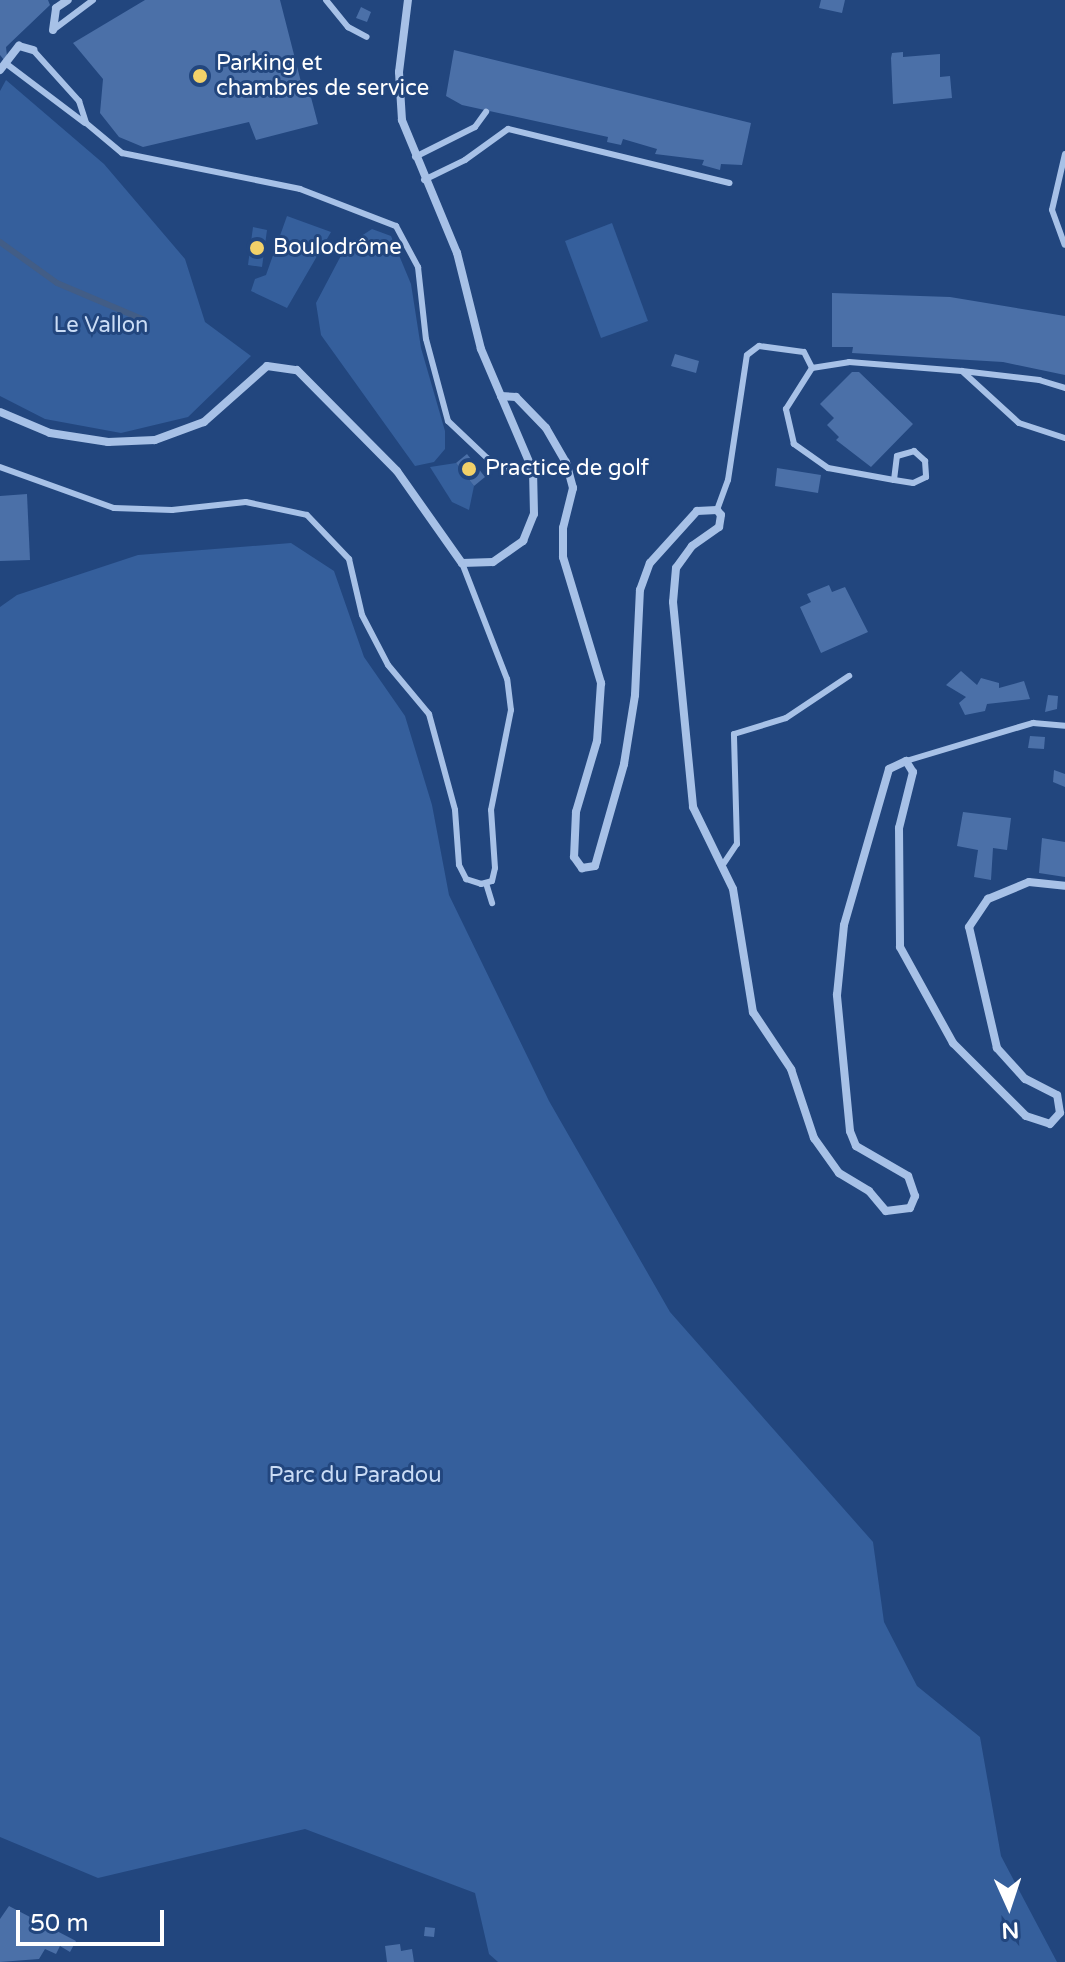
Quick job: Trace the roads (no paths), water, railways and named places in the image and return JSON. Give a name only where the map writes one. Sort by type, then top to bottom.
[{"type":"street","points":[[53,30],[56,8],[68,0]]},
{"type":"street","points":[[0,412],[50,433],[108,442],[155,440],[204,422],[267,366],[297,370],[397,471],[462,563],[493,562],[523,541],[534,514],[533,471],[481,349],[457,253],[415,157],[398,92],[408,0]]},
{"type":"street","points":[[4,67],[19,46],[33,50]]},
{"type":"street","points":[[501,396],[516,397],[546,428],[566,462],[573,488],[563,528],[563,557],[601,683],[597,741],[576,812],[574,857],[582,868],[595,866],[624,764],[635,695],[640,590],[650,563],[697,511],[717,510],[719,527],[692,546],[676,568],[673,602],[693,807],[724,863],[733,889],[753,1012],[791,1069],[814,1138],[839,1173],[869,1191],[886,1211],[910,1208],[915,1196],[908,1176],[856,1146],[850,1131],[837,995],[844,925],[880,791],[889,769],[906,761],[913,772],[899,828],[900,947],[953,1043],[1026,1116],[1050,1124],[1060,1113],[1057,1095],[1025,1079],[997,1048],[969,927],[988,899],[1029,882],[1065,886]]},
{"type":"lane","points":[[53,30],[93,0]]},
{"type":"lane","points":[[326,0],[348,27],[367,37]]},
{"type":"lane","points":[[33,50],[79,101],[86,123]]},
{"type":"lane","points":[[4,67],[86,123],[122,153],[300,189],[396,226],[418,267],[426,339],[448,421],[487,458],[506,468],[533,471]]},
{"type":"lane","points":[[415,157],[475,127],[486,112]]},
{"type":"lane","points":[[424,180],[465,160],[508,129],[729,183]]},
{"type":"lane","points":[[1065,154],[1052,210],[1065,245]]},
{"type":"lane","points":[[717,510],[728,480],[747,355],[759,346],[804,352],[812,368]]},
{"type":"lane","points":[[894,480],[897,456],[914,451],[925,461],[926,477],[913,483],[894,480],[828,468],[794,444],[786,409],[812,368],[849,362],[962,371],[1065,388]]},
{"type":"lane","points":[[962,371],[1019,423],[1065,438]]},
{"type":"lane","points":[[0,467],[114,508],[172,510],[246,502],[307,515],[349,559],[368,628],[388,665],[429,714],[455,810],[459,865],[466,879],[486,883],[492,881],[495,868],[491,810],[511,710],[507,679],[462,563]]},
{"type":"lane","points":[[724,863],[737,844],[734,734],[786,718],[849,676]]},
{"type":"lane","points":[[906,761],[1033,723],[1065,726]]},
{"type":"lane","points":[[486,883],[492,903]]},
{"type":"waterway","points":[[0,242],[57,283],[144,320]]},
{"type":"place","name":"Parking et chambres de service","points":[[200,76]]},
{"type":"place","name":"Boulodrôme","points":[[257,248]]},
{"type":"place","name":"Practice de golf","points":[[469,469]]},
{"type":"park label","name":"Le Vallon","points":[[101,326]]},
{"type":"park label","name":"Parc du Paradou","points":[[355,1476]]}]
